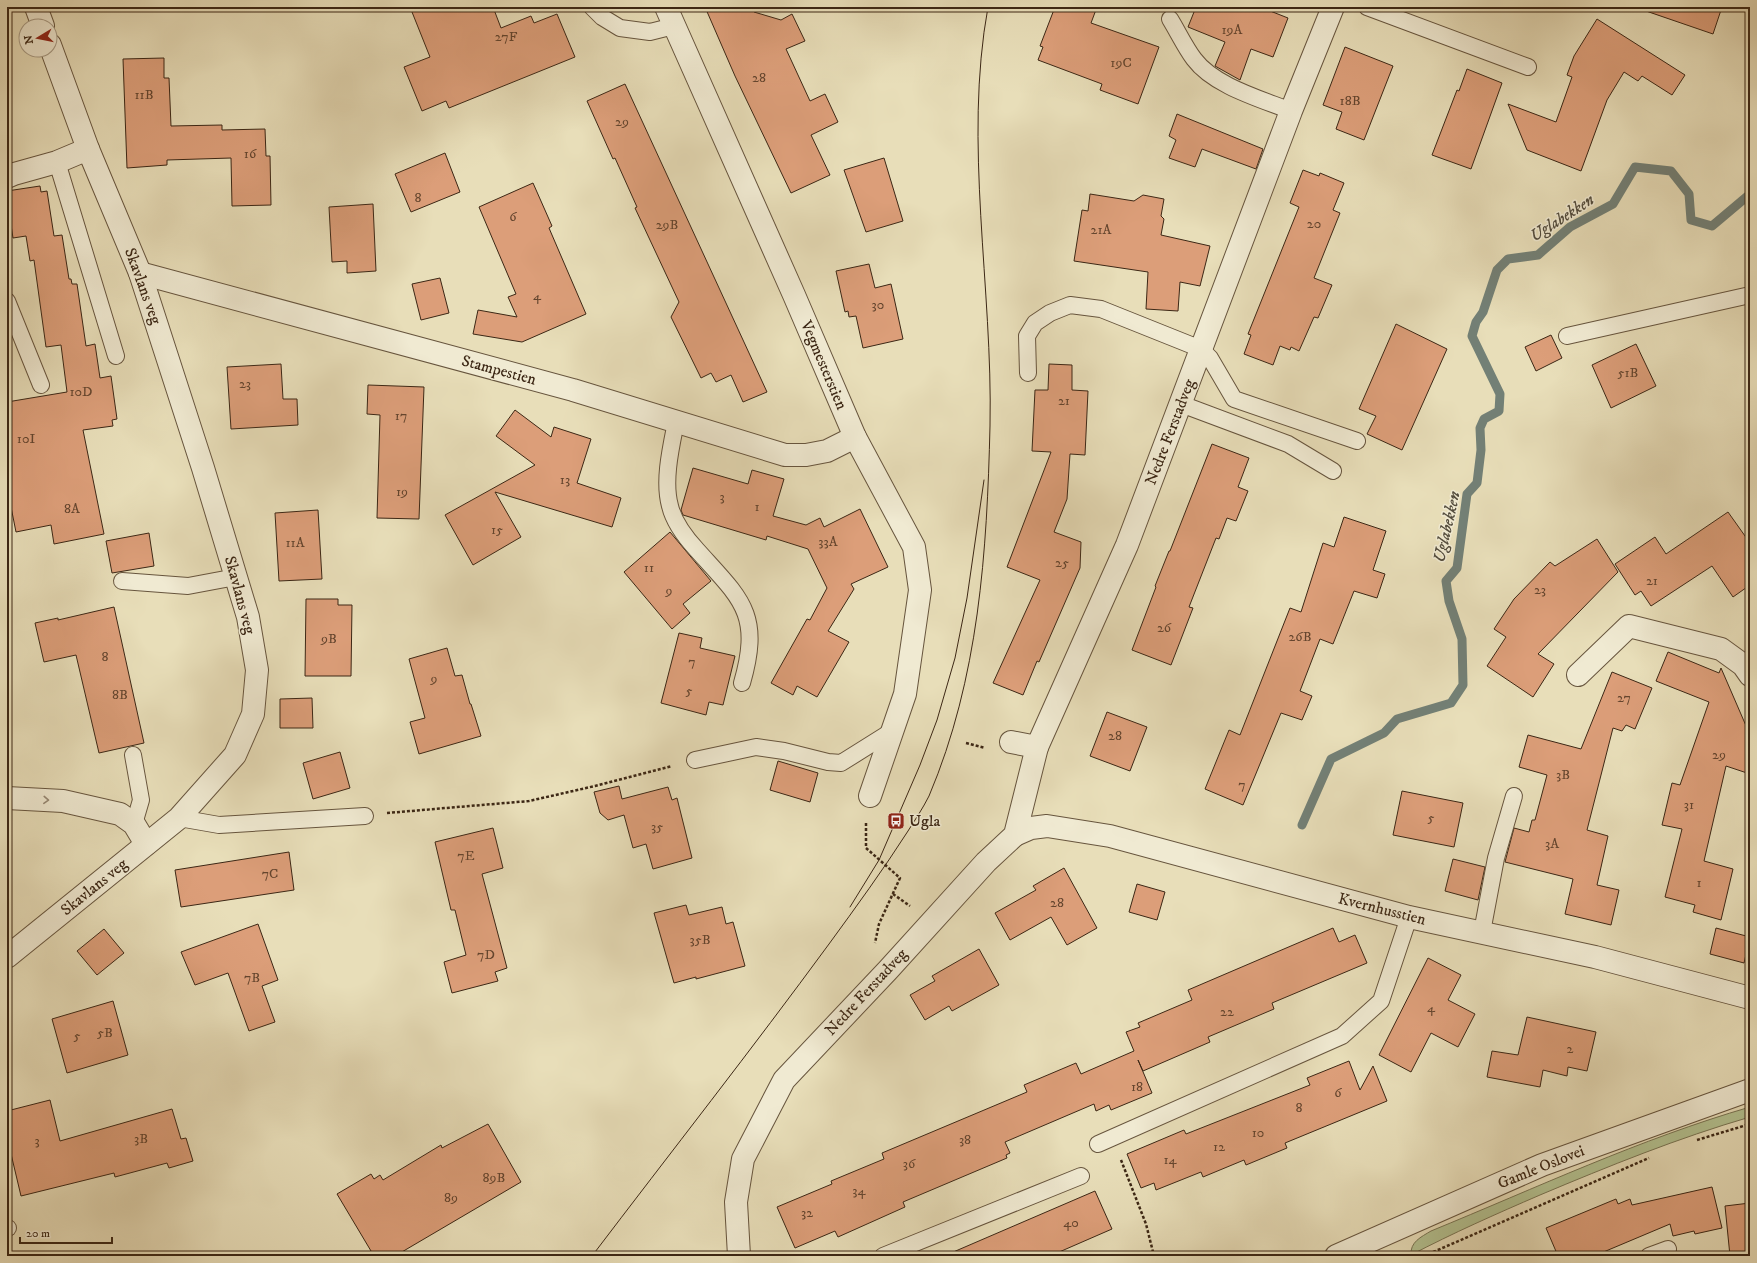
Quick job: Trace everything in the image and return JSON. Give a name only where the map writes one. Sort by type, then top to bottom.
[{"type":"street","points":[[36,7],[40,18]]},
{"type":"street","name":"Nedre Ferstadveg","points":[[739,1256],[736,1202],[743,1159],[784,1080],[888,970],[986,862],[1015,835],[1038,747],[1127,545],[1291,111],[1333,7]]},
{"type":"street","name":"Vegmesterstien","points":[[670,16],[794,295],[855,437],[914,547],[918,566],[920,590],[905,694],[870,796]]},
{"type":"street","name":"Skavlans veg","points":[[7,957],[179,818],[235,755],[253,714],[257,670],[248,617],[203,468],[140,273],[88,149],[55,58]]},
{"type":"street","points":[[7,177],[57,162],[88,149]]},
{"type":"street","name":"Stampestien","points":[[140,273],[573,390],[785,455],[806,455],[827,451],[855,437]]},
{"type":"street","points":[[1578,675],[1630,626],[1721,649],[1744,665],[1750,675]]},
{"type":"street","points":[[1011,742],[1038,747]]},
{"type":"street","points":[[7,798],[63,801],[120,814],[134,824],[146,844]]},
{"type":"street","name":"Kvernhusstien","points":[[1015,835],[1031,828],[1047,826],[1110,836],[1408,917],[1595,957],[1750,998]]},
{"type":"street","name":"Gamle Oslovei","points":[[1336,1256],[1365,1251],[1542,1164],[1750,1090]]},
{"type":"lane","points":[[592,7],[602,17],[620,28],[650,32],[670,16]]},
{"type":"lane","points":[[1367,7],[1528,67]]},
{"type":"lane","points":[[1170,19],[1194,60],[1210,74],[1233,88],[1291,111]]},
{"type":"lane","points":[[57,162],[116,356]]},
{"type":"lane","points":[[1568,336],[1750,295]]},
{"type":"lane","points":[[7,301],[41,385]]},
{"type":"lane","points":[[1028,373],[1027,336],[1035,323],[1050,313],[1070,305],[1101,309],[1201,349],[1210,358],[1234,399],[1357,441]]},
{"type":"lane","points":[[1181,404],[1288,444],[1333,471]]},
{"type":"lane","points":[[676,422],[670,454],[668,484],[669,505],[678,526],[729,585],[745,609],[749,623],[750,644],[749,658],[742,683]]},
{"type":"lane","points":[[122,580],[188,586],[236,577]]},
{"type":"lane","points":[[695,760],[756,747],[784,751],[828,762],[841,763],[892,731]]},
{"type":"lane","points":[[133,756],[141,800],[134,824]]},
{"type":"lane","points":[[1482,932],[1496,858],[1514,796]]},
{"type":"lane","points":[[179,818],[219,825],[365,816]]},
{"type":"lane","points":[[1105,1141],[1342,1036],[1381,1002],[1408,917]]},
{"type":"lane","points":[[883,1256],[1081,1176]]},
{"type":"lane","points":[[1649,1256],[1668,1249]]},
{"type":"path","points":[[365,816],[433,808],[529,801],[595,786],[695,760]]},
{"type":"path","points":[[870,796],[866,816],[866,848],[900,878],[879,924],[873,952],[888,970]]},
{"type":"path","points":[[1690,1142],[1750,1124]]},
{"type":"path","points":[[1105,1141],[1127,1172],[1143,1216],[1154,1256]]},
{"type":"path","points":[[1424,1256],[1653,1156]]},
{"type":"green space","points":[[1750,1107],[1750,1117],[1670,1143],[1540,1195],[1411,1255],[1411,1250],[1414,1243],[1431,1231],[1628,1149]]},
{"type":"building","points":[[410,7],[493,7],[501,28],[531,16],[534,23],[557,14],[575,57],[449,108],[446,101],[422,111],[404,67],[430,57]]},
{"type":"building","points":[[705,7],[751,7],[754,12],[781,20],[792,14],[805,41],[786,49],[810,101],[825,94],[838,122],[811,135],[830,175],[791,193],[735,76]]},
{"type":"building","points":[[1055,7],[1097,7],[1091,23],[1159,47],[1138,104],[1100,90],[1102,84],[1038,60],[1043,47],[1040,46]]},
{"type":"building","points":[[1196,7],[1260,7],[1288,18],[1273,57],[1251,49],[1240,80],[1215,66],[1225,42],[1188,27]]},
{"type":"building","points":[[1647,7],[1722,7],[1713,34],[1646,11]]},
{"type":"building","points":[[1597,19],[1685,75],[1672,95],[1642,76],[1638,81],[1624,72],[1607,100],[1581,171],[1527,150],[1508,104],[1556,122],[1572,77],[1567,75],[1574,56]]},
{"type":"building","points":[[1345,47],[1393,66],[1364,140],[1336,129],[1342,112],[1323,105]]},
{"type":"building","points":[[164,58],[164,78],[169,78],[171,126],[222,125],[222,130],[265,129],[266,156],[270,156],[271,205],[232,206],[231,158],[167,160],[167,165],[127,168],[123,59]]},
{"type":"building","points":[[1467,69],[1502,83],[1471,169],[1432,155],[1457,90],[1459,91]]},
{"type":"building","points":[[625,84],[767,392],[743,402],[731,375],[716,382],[711,373],[701,378],[671,317],[679,302],[635,208],[637,207],[615,158],[613,159],[587,101]]},
{"type":"building","points":[[1177,114],[1263,149],[1256,169],[1202,149],[1195,167],[1169,158],[1176,140],[1169,136]]},
{"type":"building","points":[[445,153],[460,192],[411,212],[395,174]]},
{"type":"building","points":[[884,158],[903,221],[866,232],[844,170]]},
{"type":"building","points":[[1303,170],[1319,176],[1320,173],[1344,183],[1333,210],[1340,213],[1314,278],[1332,285],[1318,318],[1314,317],[1299,351],[1291,347],[1290,350],[1280,346],[1273,365],[1244,354],[1251,335],[1248,334],[1299,207],[1290,203]]},
{"type":"building","points":[[533,183],[552,226],[549,228],[586,314],[522,342],[473,334],[478,310],[517,317],[508,297],[516,294],[479,207]]},
{"type":"building","points":[[40,186],[41,192],[47,191],[54,236],[62,235],[69,279],[71,279],[72,284],[77,284],[86,346],[95,344],[100,378],[111,376],[117,419],[112,420],[113,426],[83,430],[104,534],[54,544],[51,525],[16,532],[7,487],[7,402],[67,392],[61,345],[46,347],[34,260],[30,261],[26,236],[13,238],[7,199],[7,191]]},
{"type":"building","points":[[1090,194],[1134,201],[1143,195],[1164,199],[1161,216],[1164,219],[1161,235],[1210,246],[1200,286],[1180,282],[1178,311],[1146,309],[1148,272],[1074,261],[1082,210],[1088,211]]},
{"type":"building","points":[[373,204],[376,271],[347,273],[347,261],[332,262],[329,207]]},
{"type":"building","points":[[869,264],[875,288],[891,284],[903,339],[863,348],[856,316],[849,317],[848,311],[845,312],[836,271]]},
{"type":"building","points":[[440,278],[449,313],[421,320],[412,284]]},
{"type":"building","points":[[1396,324],[1447,349],[1402,450],[1367,434],[1376,416],[1359,409]]},
{"type":"building","points":[[1551,335],[1562,358],[1536,371],[1525,347]]},
{"type":"building","points":[[1636,344],[1656,386],[1611,408],[1592,365]]},
{"type":"building","points":[[281,364],[283,399],[297,399],[298,425],[231,429],[227,367]]},
{"type":"building","points":[[1049,364],[1072,365],[1072,390],[1088,391],[1085,455],[1070,454],[1067,499],[1054,532],[1081,542],[1080,568],[1023,695],[993,683],[1040,580],[1007,567],[1051,452],[1032,451],[1035,390],[1048,390]]},
{"type":"building","points":[[368,385],[424,387],[419,519],[377,518],[380,415],[367,414]]},
{"type":"building","points":[[515,410],[551,437],[554,427],[591,439],[577,483],[621,498],[612,527],[495,492],[521,537],[473,565],[445,515],[535,465],[496,436]]},
{"type":"building","points":[[1212,444],[1249,458],[1238,487],[1248,491],[1236,521],[1227,518],[1219,539],[1216,538],[1189,607],[1193,608],[1171,665],[1132,650],[1156,587],[1155,586]]},
{"type":"building","points":[[693,468],[748,484],[752,470],[784,479],[773,516],[806,525],[820,518],[824,527],[860,509],[888,567],[851,584],[854,589],[828,631],[849,642],[817,697],[797,686],[793,695],[771,683],[807,619],[810,620],[827,588],[808,549],[767,536],[766,540],[683,515],[681,510]]},
{"type":"building","points":[[318,510],[322,579],[279,581],[275,513]]},
{"type":"building","points":[[1728,512],[1750,543],[1750,585],[1733,597],[1712,566],[1651,606],[1641,591],[1635,595],[1615,564],[1655,537],[1666,554]]},
{"type":"building","points":[[1344,517],[1386,531],[1373,570],[1385,574],[1377,598],[1354,591],[1333,644],[1320,639],[1300,691],[1312,696],[1302,720],[1281,713],[1243,805],[1205,789],[1229,730],[1240,735],[1290,608],[1301,612],[1323,543],[1334,547]]},
{"type":"building","points":[[670,532],[711,581],[683,604],[690,613],[672,629],[624,572]]},
{"type":"building","points":[[149,533],[154,566],[112,573],[106,541]]},
{"type":"building","points":[[1597,539],[1618,572],[1538,654],[1554,664],[1533,697],[1487,666],[1506,637],[1494,629],[1514,599],[1550,562],[1555,566]]},
{"type":"building","points":[[306,599],[338,599],[338,605],[352,605],[351,676],[305,676]]},
{"type":"building","points":[[114,607],[144,743],[99,753],[76,655],[44,662],[35,623],[58,618],[58,620]]},
{"type":"building","points":[[679,633],[702,638],[700,648],[735,656],[723,705],[709,702],[706,715],[661,703]]},
{"type":"building","points":[[447,648],[455,676],[462,675],[481,736],[419,754],[410,722],[425,718],[409,659]]},
{"type":"building","points":[[1668,652],[1719,673],[1721,668],[1750,735],[1750,774],[1726,766],[1704,861],[1733,869],[1721,920],[1693,912],[1695,905],[1665,897],[1682,829],[1662,825],[1672,783],[1680,785],[1709,702],[1656,681]]},
{"type":"building","points":[[1612,672],[1652,688],[1635,729],[1626,725],[1622,731],[1613,728],[1587,830],[1608,836],[1597,885],[1619,890],[1611,925],[1565,914],[1573,879],[1505,862],[1514,828],[1529,832],[1532,820],[1535,820],[1547,775],[1519,767],[1528,735],[1581,749]]},
{"type":"building","points":[[312,698],[313,728],[280,728],[280,699]]},
{"type":"building","points":[[1107,712],[1147,727],[1130,771],[1090,756]]},
{"type":"building","points":[[340,752],[350,788],[313,799],[303,763]]},
{"type":"building","points":[[778,761],[818,773],[810,802],[770,790]]},
{"type":"building","points":[[619,786],[622,799],[668,787],[672,800],[677,798],[692,858],[653,869],[646,844],[633,848],[624,815],[608,820],[600,813],[594,792]]},
{"type":"building","points":[[1402,791],[1463,803],[1454,847],[1393,835]]},
{"type":"building","points":[[493,828],[503,868],[482,874],[507,968],[495,972],[498,981],[452,993],[444,962],[466,955],[455,910],[451,910],[435,842]]},
{"type":"building","points":[[289,852],[294,890],[181,907],[175,870]]},
{"type":"building","points":[[1453,859],[1485,867],[1478,900],[1445,891]]},
{"type":"building","points":[[1064,868],[1097,928],[1067,945],[1051,917],[1010,940],[995,913],[1036,890],[1033,886]]},
{"type":"building","points":[[1137,884],[1165,892],[1157,920],[1129,912]]},
{"type":"building","points":[[686,905],[689,915],[722,907],[726,924],[733,922],[745,966],[696,979],[696,977],[674,983],[654,913]]},
{"type":"building","points":[[258,924],[278,980],[262,986],[275,1022],[249,1031],[228,973],[195,985],[181,952]]},
{"type":"building","points":[[1333,928],[1339,942],[1355,935],[1367,963],[1272,1003],[1274,1009],[1208,1037],[1210,1042],[1143,1071],[1138,1060],[1152,1093],[1111,1110],[1109,1105],[1096,1111],[1094,1104],[1005,1142],[1010,1153],[1006,1155],[1007,1158],[903,1202],[905,1207],[838,1237],[835,1231],[795,1248],[777,1207],[832,1184],[831,1181],[884,1159],[882,1153],[1027,1092],[1024,1085],[1076,1063],[1081,1074],[1134,1051],[1126,1032],[1140,1027],[1138,1023],[1192,1000],[1188,990]]},
{"type":"building","points":[[1716,928],[1750,937],[1744,963],[1710,954]]},
{"type":"building","points":[[104,929],[124,953],[97,975],[77,951]]},
{"type":"building","points":[[979,949],[999,985],[952,1011],[949,1006],[925,1020],[910,995],[935,981],[932,976]]},
{"type":"building","points":[[1428,958],[1461,975],[1448,1000],[1475,1014],[1458,1047],[1431,1033],[1411,1072],[1379,1055]]},
{"type":"building","points":[[113,1001],[128,1055],[67,1073],[52,1019]]},
{"type":"building","points":[[1527,1017],[1596,1032],[1587,1071],[1568,1067],[1567,1076],[1543,1070],[1540,1087],[1487,1077],[1492,1051],[1518,1055]]},
{"type":"building","points":[[1349,1061],[1360,1090],[1373,1066],[1387,1101],[1285,1143],[1287,1148],[1246,1165],[1244,1160],[1203,1177],[1201,1172],[1156,1190],[1154,1183],[1141,1188],[1127,1154],[1184,1130],[1186,1134],[1310,1085],[1307,1078]]},
{"type":"building","points":[[50,1100],[60,1141],[172,1109],[181,1139],[186,1138],[193,1161],[169,1168],[167,1163],[115,1177],[114,1173],[21,1196],[7,1137],[7,1111]]},
{"type":"building","points":[[488,1124],[521,1182],[395,1256],[374,1256],[337,1194],[371,1174],[374,1179],[380,1175],[383,1180],[441,1145],[442,1148]]},
{"type":"building","points":[[1712,1187],[1722,1228],[1695,1234],[1694,1231],[1673,1236],[1670,1224],[1594,1256],[1558,1256],[1546,1228],[1616,1199],[1618,1204],[1630,1199],[1632,1205]]},
{"type":"building","points":[[1095,1191],[1112,1229],[1050,1256],[944,1256]]},
{"type":"building","points":[[1750,1203],[1750,1256],[1730,1256],[1725,1206]]},
{"type":"waterway","name":"Uglabekken","points":[[1302,825],[1331,759],[1384,733],[1397,719],[1451,703],[1463,685],[1462,639],[1449,601],[1446,581],[1457,568],[1467,494],[1477,483],[1481,450],[1480,428],[1484,419],[1499,411],[1500,394],[1472,336],[1476,322],[1483,312],[1497,270],[1508,259],[1538,255],[1570,227],[1613,204],[1635,167],[1671,171],[1689,194],[1691,220],[1712,226],[1750,194]]},
{"type":"tram line","points":[[592,1256],[771,1022],[899,846],[929,796],[946,751],[959,706],[977,614],[983,567],[989,473],[990,374],[978,163],[978,110],[981,58],[988,7]]},
{"type":"tram line","points":[[850,907],[879,860],[920,765],[937,720],[955,658],[967,598],[984,480]]},
{"type":"place","name":"Ugla","points":[[896,821]]}]
